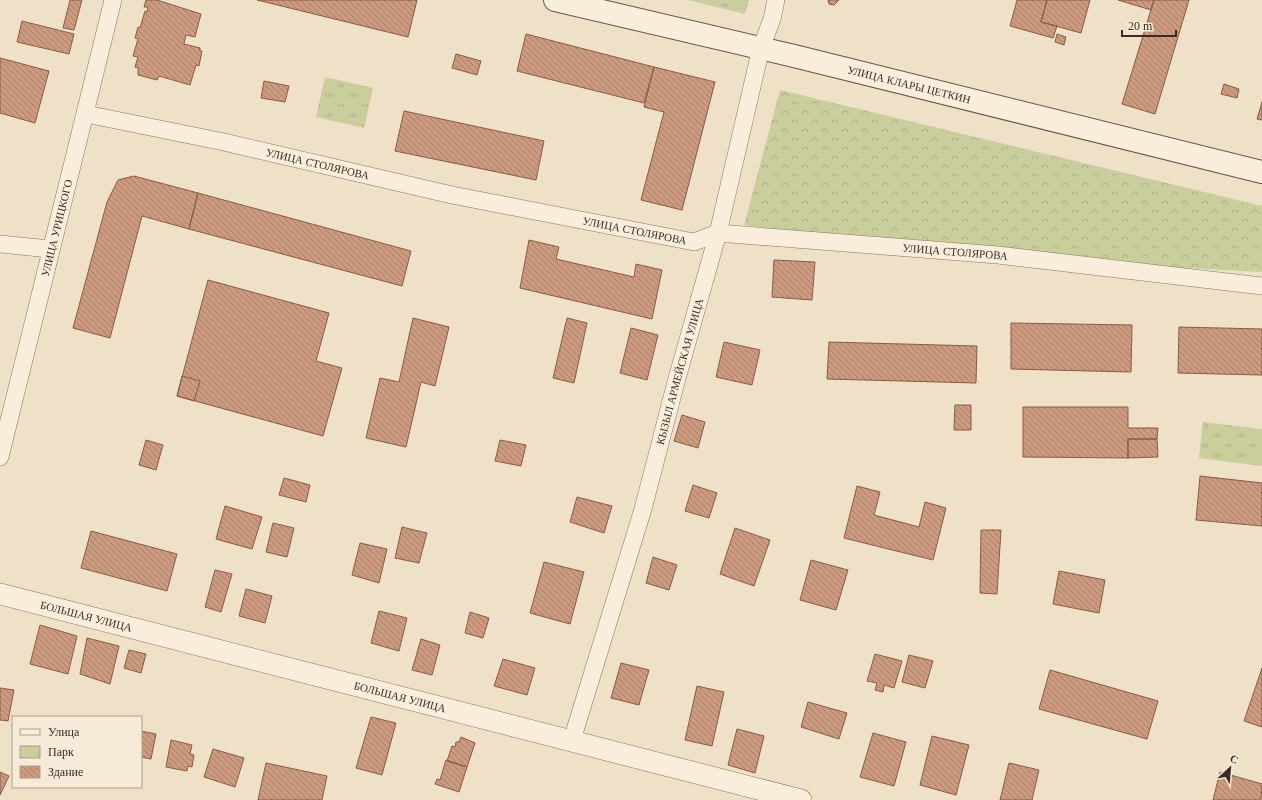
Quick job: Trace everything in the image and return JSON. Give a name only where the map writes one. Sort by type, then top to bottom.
[{"type":"main road","name":"УЛИЦА КЛАРЫ ЦЕТКИН","points":[[555,0],[761,48],[1262,172]]},
{"type":"street","name":"УЛИЦА УРИЦКОГО","points":[[0,457],[113,0]]},
{"type":"street","name":"КЫЗЫЛ АРМЕЙСКАЯ УЛИЦА","points":[[572,740],[643,510],[676,382],[718,233],[761,48],[772,19],[776,0]]},
{"type":"street","name":"УЛИЦА СТОЛЯРОВА","points":[[86,114],[224,142],[452,195],[694,242],[718,233],[998,255],[1262,286]]},
{"type":"street","points":[[0,244],[50,250]]},
{"type":"street","name":"БОЛЬШАЯ УЛИЦА","points":[[0,594],[801,800]]},
{"type":"green space","points":[[688,0],[749,0],[745,14]]},
{"type":"green space","points":[[325,77],[373,88],[364,128],[316,117]]},
{"type":"green space","points":[[780,90],[1262,206],[1262,272],[1050,261],[951,251],[744,225]]},
{"type":"green space","points":[[1203,422],[1262,429],[1262,466],[1199,458]]},
{"type":"building","points":[[70,0],[82,0],[74,30],[63,28]]},
{"type":"building","points":[[146,0],[157,0],[201,14],[195,37],[186,35],[184,44],[200,48],[200,51],[202,51],[199,66],[196,65],[190,85],[159,76],[157,80],[138,75],[138,68],[135,67],[138,57],[133,56],[138,39],[135,38],[138,27],[140,28],[145,11],[147,12],[148,7],[144,7]]},
{"type":"building","points":[[257,0],[417,0],[408,37]]},
{"type":"building","points":[[828,0],[839,0],[834,5],[829,4]]},
{"type":"building","points":[[1017,0],[1047,0],[1041,22],[1057,26],[1053,38],[1010,26]]},
{"type":"building","points":[[1047,0],[1090,0],[1081,33],[1041,22]]},
{"type":"building","points":[[1118,0],[1154,0],[1151,10]]},
{"type":"building","points":[[1154,0],[1189,0],[1155,114],[1122,104]]},
{"type":"building","points":[[22,21],[74,34],[69,54],[17,42]]},
{"type":"building","points":[[526,34],[654,67],[644,103],[517,71]]},
{"type":"building","points":[[1057,34],[1066,37],[1064,45],[1055,42]]},
{"type":"building","points":[[456,54],[481,61],[477,75],[452,68]]},
{"type":"building","points":[[0,58],[49,71],[35,123],[0,113]]},
{"type":"building","points":[[654,67],[715,82],[682,210],[641,200],[664,112],[644,107]]},
{"type":"building","points":[[264,81],[289,86],[285,102],[261,98]]},
{"type":"building","points":[[1224,84],[1239,89],[1237,98],[1221,94]]},
{"type":"building","points":[[1262,102],[1262,120],[1257,119]]},
{"type":"building","points":[[404,111],[544,141],[536,180],[395,151]]},
{"type":"building","points":[[134,176],[198,193],[189,229],[142,216],[110,338],[73,328],[107,202],[118,180]]},
{"type":"building","points":[[198,193],[411,251],[402,286],[189,229]]},
{"type":"building","points":[[529,240],[559,247],[556,259],[634,277],[636,264],[662,270],[652,319],[520,288]]},
{"type":"building","points":[[774,260],[815,262],[812,300],[772,297]]},
{"type":"building","points":[[208,280],[329,313],[316,361],[342,368],[323,436],[177,396]]},
{"type":"building","points":[[413,318],[449,327],[435,386],[421,382],[406,447],[366,438],[380,378],[399,382]]},
{"type":"building","points":[[567,318],[587,323],[574,383],[553,378]]},
{"type":"building","points":[[1011,323],[1132,325],[1131,372],[1011,369]]},
{"type":"building","points":[[1179,327],[1262,329],[1262,375],[1178,373]]},
{"type":"building","points":[[631,328],[658,335],[647,380],[620,373]]},
{"type":"building","points":[[724,342],[760,350],[752,385],[716,377]]},
{"type":"building","points":[[829,342],[977,346],[976,383],[827,379]]},
{"type":"building","points":[[182,376],[200,381],[194,401],[177,396]]},
{"type":"building","points":[[955,405],[971,405],[971,430],[954,430]]},
{"type":"building","points":[[1023,407],[1128,407],[1128,428],[1158,428],[1157,439],[1128,439],[1128,458],[1023,457]]},
{"type":"building","points":[[682,415],[705,422],[698,448],[674,441]]},
{"type":"building","points":[[1128,439],[1157,439],[1158,457],[1128,458]]},
{"type":"building","points":[[146,440],[163,445],[156,470],[139,465]]},
{"type":"building","points":[[500,440],[526,445],[521,466],[495,461]]},
{"type":"building","points":[[1200,476],[1262,483],[1262,526],[1196,520]]},
{"type":"building","points":[[284,478],[310,485],[306,502],[279,495]]},
{"type":"building","points":[[693,485],[717,493],[709,518],[685,511]]},
{"type":"building","points":[[857,486],[880,492],[874,515],[919,527],[925,502],[946,508],[933,560],[844,538]]},
{"type":"building","points":[[577,497],[612,506],[604,533],[570,522]]},
{"type":"building","points":[[225,506],[262,517],[252,549],[216,539]]},
{"type":"building","points":[[273,523],[294,528],[287,557],[266,552]]},
{"type":"building","points":[[402,527],[427,533],[419,563],[395,558]]},
{"type":"building","points":[[735,528],[770,540],[754,586],[720,574]]},
{"type":"building","points":[[981,530],[1001,530],[997,594],[980,593]]},
{"type":"building","points":[[91,531],[177,554],[167,591],[81,568]]},
{"type":"building","points":[[360,543],[387,549],[379,583],[352,575]]},
{"type":"building","points":[[653,557],[677,565],[669,590],[646,583]]},
{"type":"building","points":[[811,560],[848,570],[836,610],[800,600]]},
{"type":"building","points":[[544,562],[584,572],[570,624],[530,613]]},
{"type":"building","points":[[215,570],[232,574],[221,612],[205,607]]},
{"type":"building","points":[[1059,571],[1105,580],[1099,613],[1053,604]]},
{"type":"building","points":[[246,589],[272,596],[265,623],[239,616]]},
{"type":"building","points":[[379,611],[407,618],[399,651],[371,643]]},
{"type":"building","points":[[470,612],[489,618],[483,638],[465,633]]},
{"type":"building","points":[[40,625],[77,636],[68,674],[30,664]]},
{"type":"building","points":[[87,638],[119,646],[110,684],[80,674]]},
{"type":"building","points":[[421,639],[440,645],[432,675],[412,670]]},
{"type":"building","points":[[129,650],[146,654],[141,673],[124,668]]},
{"type":"building","points":[[875,654],[902,661],[894,688],[884,685],[883,692],[875,690],[877,683],[867,681]]},
{"type":"building","points":[[909,655],[933,661],[925,688],[902,682]]},
{"type":"building","points":[[503,659],[535,668],[527,695],[494,686]]},
{"type":"building","points":[[621,663],[649,670],[639,705],[611,698]]},
{"type":"building","points":[[1262,668],[1262,727],[1244,721]]},
{"type":"building","points":[[1050,670],[1158,701],[1147,739],[1039,709]]},
{"type":"building","points":[[697,686],[724,692],[712,746],[685,740]]},
{"type":"building","points":[[0,688],[14,690],[8,721],[0,720]]},
{"type":"building","points":[[808,702],[847,713],[839,739],[801,727]]},
{"type":"building","points":[[371,717],[396,723],[382,775],[356,768]]},
{"type":"building","points":[[737,729],[764,736],[755,773],[728,765]]},
{"type":"building","points":[[142,731],[156,734],[151,759],[142,757]]},
{"type":"building","points":[[873,733],[906,742],[894,786],[860,777]]},
{"type":"building","points":[[932,736],[969,745],[956,795],[920,785]]},
{"type":"building","points":[[461,737],[475,743],[467,767],[447,761],[452,746],[455,747],[456,742],[459,742]]},
{"type":"building","points":[[171,740],[192,745],[190,754],[194,755],[192,767],[188,766],[187,771],[166,767]]},
{"type":"building","points":[[213,749],[244,758],[235,787],[204,777]]},
{"type":"building","points":[[446,760],[467,767],[459,792],[435,784],[437,779],[440,780]]},
{"type":"building","points":[[266,763],[327,776],[322,800],[258,800]]},
{"type":"building","points":[[1009,763],[1039,770],[1032,800],[1000,800]]},
{"type":"building","points":[[0,772],[9,776],[0,795]]},
{"type":"building","points":[[1220,772],[1262,784],[1261,800],[1213,800]]}]
